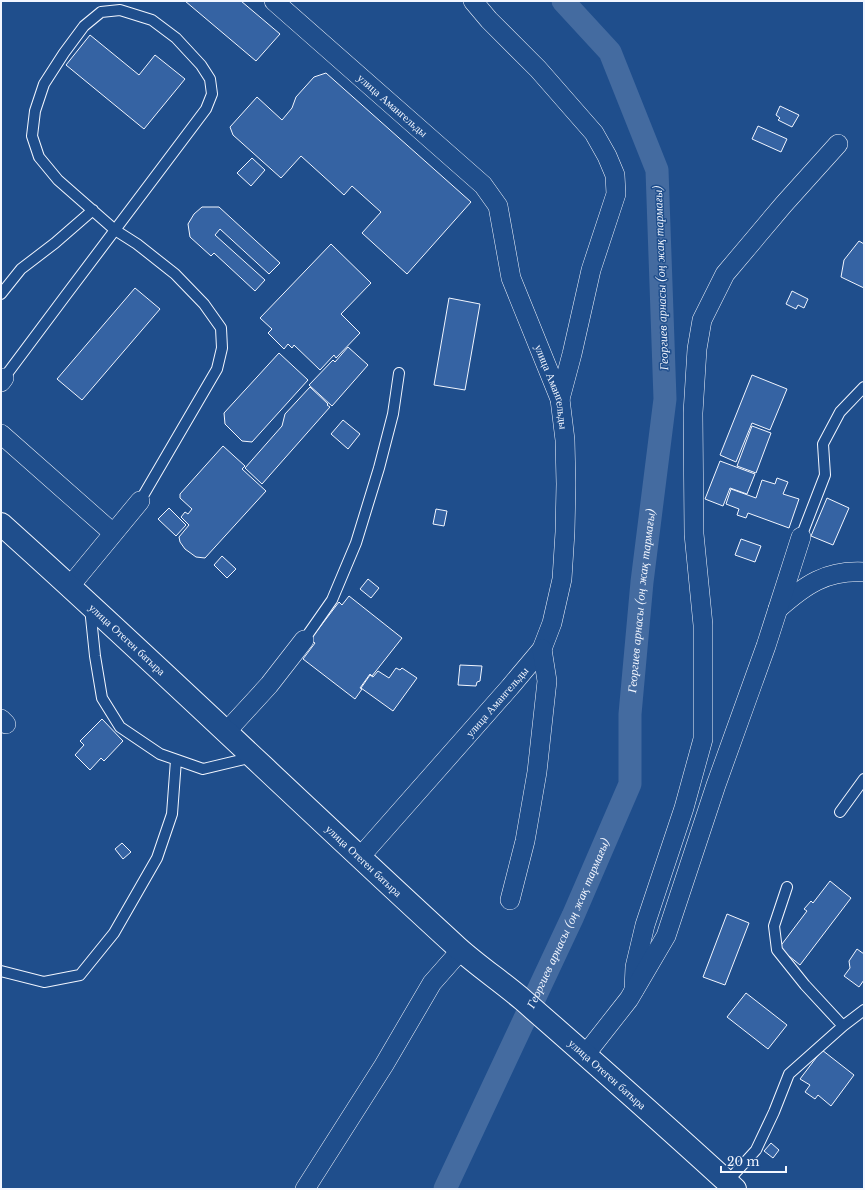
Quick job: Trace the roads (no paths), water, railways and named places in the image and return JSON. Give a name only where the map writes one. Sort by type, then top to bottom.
[{"type":"main road","name":"улица Отеген батыра","points":[[1,524],[90,604],[461,950],[511,990],[731,1186]]},
{"type":"street","name":"улица Амангельды","points":[[274,1],[483,185],[498,206],[511,278],[560,399],[565,440],[565,532],[562,578],[552,623],[542,649],[360,857]]},
{"type":"street","points":[[473,1],[489,20],[538,68],[594,133],[607,156],[615,175],[616,194],[591,270],[560,399]]},
{"type":"street","points":[[634,990],[635,967],[645,925],[684,808],[704,739],[703,625],[694,534],[692,413],[697,349],[702,320],[725,274],[784,204],[838,144]]},
{"type":"street","points":[[1,434],[114,532]]},
{"type":"street","points":[[70,586],[140,501]]},
{"type":"street","points":[[585,1055],[629,998],[666,936],[716,785],[766,646],[801,537]]},
{"type":"street","points":[[778,609],[796,593],[821,578],[849,571],[864,572]]},
{"type":"street","points":[[226,732],[269,685],[304,640]]},
{"type":"street","points":[[510,900],[525,841],[537,772],[547,681],[542,649]]},
{"type":"street","points":[[305,1189],[384,1065],[432,984],[461,950]]},
{"type":"lane","points":[[3,380],[115,230],[206,109],[212,94],[210,79],[201,65],[176,38],[152,20],[120,10],[101,12],[84,26],[44,84],[35,111],[32,136],[39,157],[58,180],[115,230],[137,244],[175,274],[204,304],[220,328],[222,348],[217,369],[140,501]]},
{"type":"lane","points":[[1,294],[21,269],[55,243],[93,210]]},
{"type":"lane","points":[[304,640],[332,600],[356,543],[379,468],[393,414],[399,373]]},
{"type":"lane","points":[[801,537],[825,475],[823,444],[840,412],[864,386]]},
{"type":"lane","points":[[90,604],[94,656],[102,698],[120,727],[160,754],[203,769],[253,757]]},
{"type":"lane","points":[[1,971],[44,982],[80,975],[114,933],[157,858],[172,814],[176,760]]},
{"type":"lane","points":[[840,812],[864,779]]},
{"type":"lane","points":[[787,887],[774,926],[777,950],[843,1026]]},
{"type":"lane","points":[[731,1186],[756,1150],[774,1112],[789,1074],[843,1026],[864,1010]]},
{"type":"waterway","name":"Георгиев арнасы (оң жақ тармағы)","points":[[445,1189],[573,916],[630,784],[630,714],[642,582],[665,399],[657,170],[610,52],[563,1]]}]
